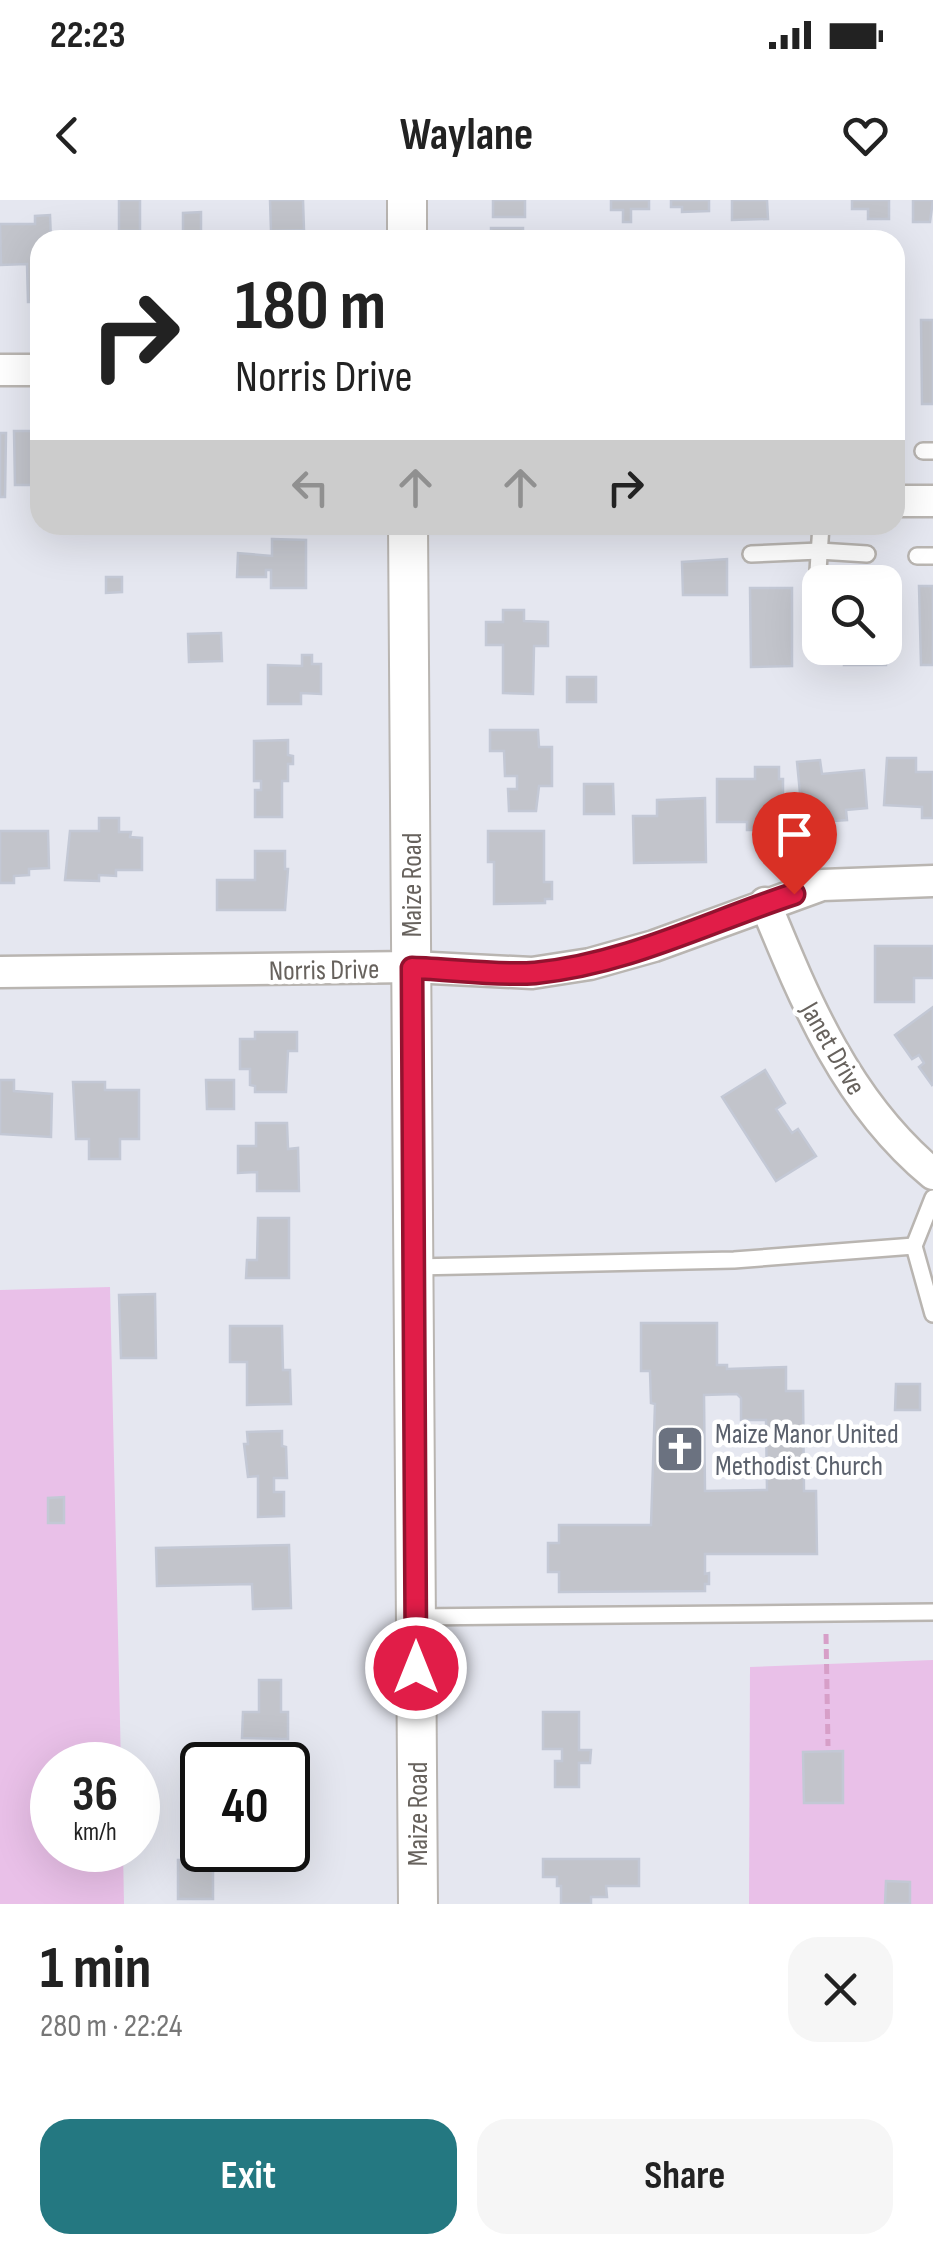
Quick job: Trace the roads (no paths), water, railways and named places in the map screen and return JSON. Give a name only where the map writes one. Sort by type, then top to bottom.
[{"type":"street","points":[[407,200],[407,230]]},
{"type":"street","points":[[0,370],[30,370]]},
{"type":"street","points":[[905,501],[933,501]]},
{"type":"street","name":"Maize Road","points":[[408,535],[418,1904]]},
{"type":"street","name":"Norris Drive","points":[[0,972],[412,968],[532,973],[590,964],[654,946],[822,885],[933,882]]},
{"type":"street","name":"Janet Drive","points":[[765,904],[805,1000],[834,1056],[865,1102],[907,1152],[933,1174]]},
{"type":"lane","points":[[818,565],[820,535]]},
{"type":"lane","points":[[751,554],[867,554]]},
{"type":"lane","points":[[933,1198],[914,1246],[933,1314]]},
{"type":"lane","points":[[413,1267],[734,1260],[914,1246]]},
{"type":"lane","points":[[416,1617],[933,1612]]},
{"type":"place","name":"Maize Manor United Methodist Church","points":[[680,1449]]}]
